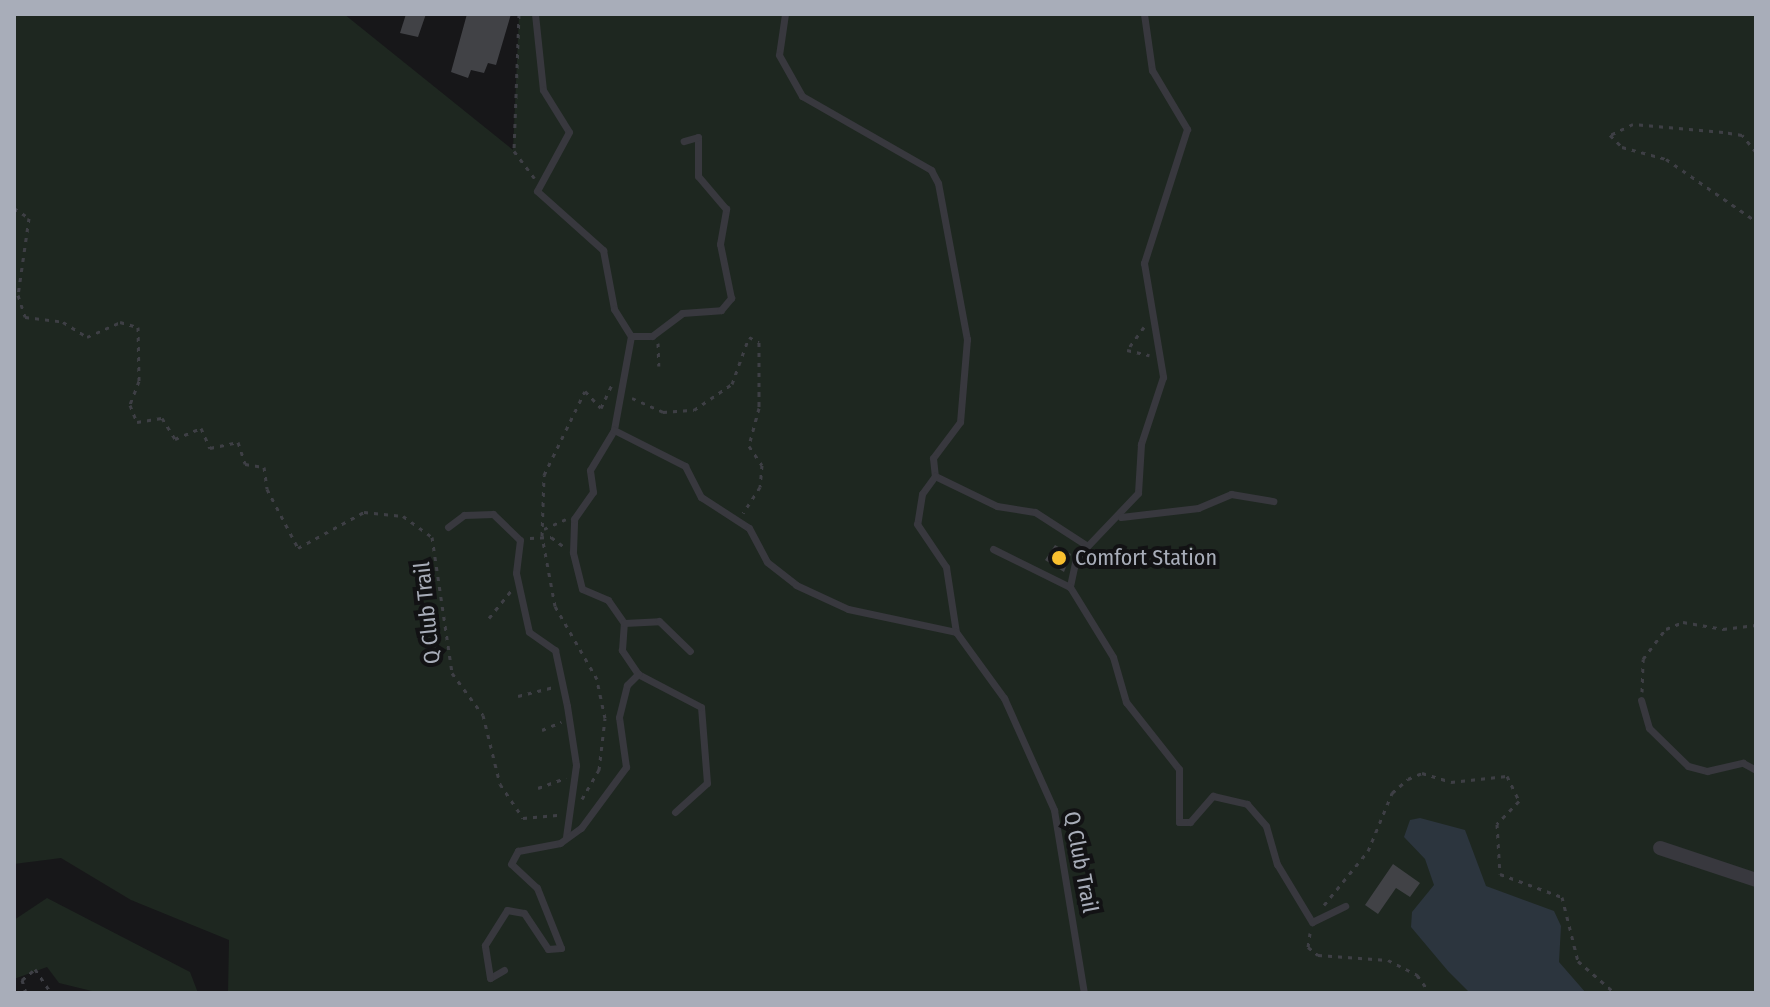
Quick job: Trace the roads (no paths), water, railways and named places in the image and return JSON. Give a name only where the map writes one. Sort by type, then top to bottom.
[{"type":"street","points":[[1660,848],[1756,880]]},
{"type":"lane","points":[[535,14],[543,90],[569,132],[563,152],[537,181],[537,191],[603,250],[614,309],[631,336],[614,430],[590,470],[593,492],[578,514],[573,552],[582,589],[608,600],[624,623],[622,650],[638,674],[701,707],[707,783],[675,812]]},
{"type":"lane","points":[[614,430],[685,466],[701,497],[749,528],[767,562],[848,609],[956,632],[946,567],[917,524],[922,494],[935,476],[933,458],[960,422],[967,339],[938,183],[931,170],[802,96],[779,55],[785,14]]},
{"type":"lane","points":[[1070,587],[1086,545],[1117,518],[1138,493],[1141,444],[1163,377],[1161,353],[1149,311],[1146,250],[1187,129],[1152,70],[1144,14]]},
{"type":"lane","points":[[631,336],[663,328],[682,313],[721,310],[732,292],[720,244],[726,209],[698,176],[698,137],[684,141]]},
{"type":"lane","points":[[935,476],[997,506],[1035,512],[1086,545]]},
{"type":"lane","points":[[1117,518],[1198,508],[1231,494],[1273,501]]},
{"type":"lane","points":[[448,527],[464,515],[493,514],[520,540],[519,582],[529,632],[560,661],[559,686],[568,718],[575,807],[565,838]]},
{"type":"lane","points":[[993,549],[1070,587],[1113,657],[1126,702],[1179,769],[1179,822],[1190,822],[1213,796],[1247,804],[1266,826],[1277,864],[1312,922],[1345,906]]},
{"type":"lane","points":[[624,623],[659,621],[690,651]]},
{"type":"lane","name":"Q Club Trail","points":[[956,632],[1004,698],[1054,810],[1084,993]]},
{"type":"lane","points":[[504,970],[490,978],[485,945],[507,910],[524,913],[548,949],[561,948],[537,888],[511,864],[518,851],[565,838],[626,767],[619,717],[627,685],[638,674]]},
{"type":"lane","points":[[1641,700],[1649,728],[1688,766],[1756,770]]},
{"type":"place","name":"Comfort Station","points":[[1059,558]]}]
